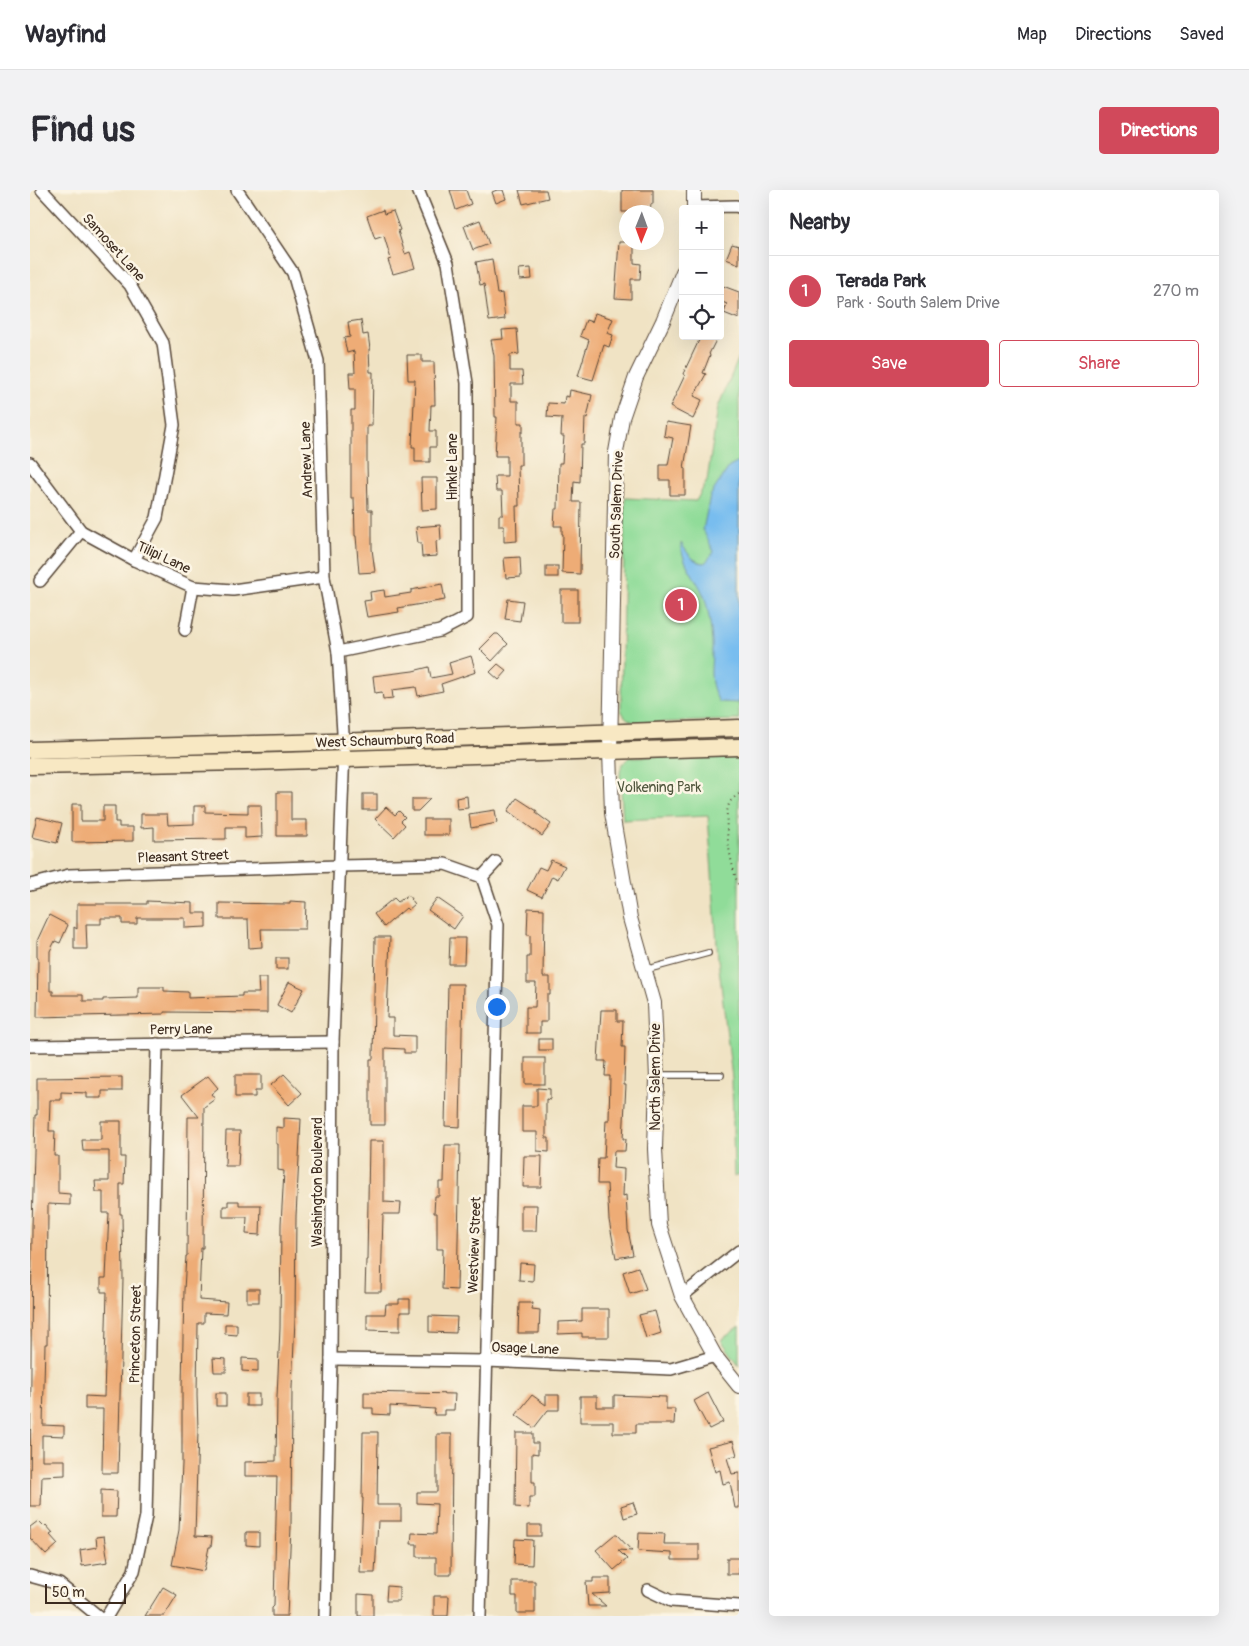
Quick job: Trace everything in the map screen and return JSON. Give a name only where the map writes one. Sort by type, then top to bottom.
[{"type":"main road","name":"West Schaumburg Road","points":[[30,766],[343,750],[611,732],[739,728]]},
{"type":"main road","name":"West Schaumburg Road","points":[[30,750],[610,751],[739,747]]},
{"type":"street","name":"Samoset Lane","points":[[42,190],[130,284],[163,343],[174,425],[157,518],[134,560]]},
{"type":"street","name":"Andrew Lane","points":[[237,190],[293,273],[318,362],[324,578],[338,652],[343,750]]},
{"type":"street","name":"Hinkle Lane","points":[[338,652],[440,631],[467,617],[467,383],[448,263],[418,190]]},
{"type":"street","points":[[694,190],[694,205]]},
{"type":"street","points":[[724,207],[739,207]]},
{"type":"street","name":"South Salem Drive","points":[[610,751],[616,452],[622,418],[636,377],[663,321],[679,282]]},
{"type":"street","name":"Tilipi Lane","points":[[30,463],[81,531],[134,560],[193,587],[233,590],[324,578]]},
{"type":"street","points":[[40,581],[81,531]]},
{"type":"street","points":[[185,630],[193,587]]},
{"type":"street","name":"Washington Boulevard","points":[[325,1616],[331,1359],[333,1042],[343,750]]},
{"type":"street","name":"North Salem Drive","points":[[610,751],[612,813],[630,918],[654,1003],[657,1075],[655,1149],[658,1225],[682,1296],[715,1356],[739,1386]]},
{"type":"street","points":[[338,866],[445,864],[482,877],[496,862]]},
{"type":"street","name":"Pleasant Street","points":[[30,885],[69,875],[338,866]]},
{"type":"street","name":"Westview Street","points":[[480,1616],[498,925],[482,877]]},
{"type":"street","name":"Perry Lane","points":[[30,1046],[333,1042]]},
{"type":"street","name":"Princeton Street","points":[[107,1616],[134,1571],[146,1516],[157,1044]]},
{"type":"street","points":[[682,1296],[739,1252]]},
{"type":"street","name":"Osage Lane","points":[[331,1359],[486,1362],[672,1369],[715,1356]]},
{"type":"street","points":[[30,1576],[59,1584],[98,1616]]},
{"type":"street","points":[[648,1590],[671,1601],[739,1606]]},
{"type":"lane","points":[[645,970],[708,953]]},
{"type":"lane","points":[[657,1075],[721,1076]]},
{"type":"path","points":[[739,794],[730,802],[727,817],[729,850],[739,888]]},
{"type":"green space","points":[[739,357],[739,720],[638,723],[625,717],[621,709],[625,498],[696,501],[707,481],[718,407]]},
{"type":"green space","name":"Volkening Park","points":[[739,754],[739,1175],[734,1177],[732,1078],[718,959],[708,816],[623,820],[620,775],[623,764],[631,757]]},
{"type":"green space","points":[[739,1327],[739,1365],[721,1340]]},
{"type":"water","points":[[739,462],[739,703],[719,702],[715,693],[711,679],[712,642],[708,609],[702,592],[684,558],[681,543],[691,556],[701,563],[705,563],[714,552],[703,530],[710,496],[729,467]]},
{"type":"building","points":[[450,190],[466,190],[471,204],[456,210]]},
{"type":"building","points":[[503,190],[506,199],[496,203],[492,192]]},
{"type":"building","points":[[519,190],[546,190],[548,198],[523,204]]},
{"type":"building","points":[[622,190],[653,190],[653,204],[622,205]]},
{"type":"building","points":[[383,210],[384,214],[393,211],[400,230],[398,231],[405,254],[410,252],[415,268],[393,274],[388,260],[391,259],[384,236],[375,239],[367,216]]},
{"type":"building","points":[[480,220],[489,244],[473,250],[464,226]]},
{"type":"building","points":[[619,242],[619,250],[634,250],[634,263],[641,264],[640,279],[631,279],[631,299],[615,298]]},
{"type":"building","points":[[732,244],[739,246],[739,264],[726,259]]},
{"type":"building","points":[[492,259],[497,294],[502,293],[505,319],[489,321],[484,284],[480,285],[476,262]]},
{"type":"building","points":[[531,268],[532,279],[520,280],[519,269]]},
{"type":"building","points":[[724,286],[739,292],[739,319],[724,313],[727,304],[724,303]]},
{"type":"building","points":[[595,313],[613,319],[607,333],[613,335],[609,347],[604,345],[593,380],[578,376],[589,340],[580,336],[586,320],[592,322]]},
{"type":"building","points":[[361,320],[363,335],[368,334],[370,372],[373,372],[372,426],[367,426],[367,461],[368,510],[372,510],[372,549],[375,572],[359,573],[355,536],[354,498],[351,498],[351,410],[355,410],[355,389],[350,389],[349,373],[355,373],[354,351],[347,353],[344,338],[350,337],[348,322]]},
{"type":"building","points":[[517,329],[519,354],[510,355],[510,371],[522,371],[523,384],[511,384],[511,401],[518,401],[518,423],[523,423],[523,432],[521,432],[521,465],[518,465],[519,506],[516,506],[517,541],[504,542],[504,526],[499,526],[499,515],[503,515],[502,491],[496,491],[495,476],[507,476],[507,456],[495,456],[497,417],[495,417],[494,356],[491,340],[503,339],[502,330]]},
{"type":"building","points":[[699,340],[716,340],[703,373],[706,374],[694,396],[702,400],[693,419],[670,407],[685,375],[683,374]]},
{"type":"building","points":[[407,355],[422,355],[422,362],[434,362],[435,405],[431,405],[430,431],[436,431],[436,447],[430,447],[430,462],[415,462],[415,447],[412,447],[415,380],[408,380]]},
{"type":"building","points":[[570,390],[592,395],[587,418],[585,417],[584,444],[581,444],[580,482],[574,481],[573,502],[581,502],[580,574],[562,573],[562,526],[554,526],[555,509],[558,509],[559,463],[562,463],[564,436],[561,436],[562,418],[547,417],[548,403],[564,404],[565,396],[569,397]]},
{"type":"building","points":[[666,422],[691,426],[684,468],[685,495],[670,495],[670,480],[660,480],[660,465],[668,465],[673,438],[664,436]]},
{"type":"building","points":[[421,478],[437,478],[437,509],[422,510]]},
{"type":"building","points":[[440,525],[441,540],[436,541],[437,556],[422,557],[421,543],[418,543],[416,527]]},
{"type":"building","points":[[520,557],[521,577],[506,578],[504,558]]},
{"type":"building","points":[[546,566],[558,566],[558,577],[546,577]]},
{"type":"building","points":[[442,584],[445,600],[398,608],[399,612],[367,617],[364,601],[371,600],[370,592],[384,590],[385,597],[411,593],[411,590]]},
{"type":"building","points":[[561,590],[578,590],[578,622],[561,622]]},
{"type":"building","points":[[508,599],[523,601],[520,621],[505,619]]},
{"type":"building","points":[[495,634],[498,634],[508,644],[492,661],[480,649]]},
{"type":"building","points":[[471,656],[476,672],[441,684],[443,691],[418,696],[416,687],[392,690],[393,698],[383,699],[382,692],[375,693],[373,676],[429,667],[431,678],[452,674],[449,663]]},
{"type":"building","points":[[498,664],[507,671],[499,680],[490,672]]},
{"type":"building","points":[[277,792],[291,792],[291,820],[307,820],[307,836],[277,836]]},
{"type":"building","points":[[363,794],[377,794],[377,810],[363,810]]},
{"type":"building","points":[[467,796],[468,808],[457,809],[456,798]]},
{"type":"building","points":[[517,798],[537,811],[536,813],[551,824],[542,836],[508,811]]},
{"type":"building","points":[[412,799],[430,799],[418,811],[412,811]]},
{"type":"building","points":[[72,804],[81,804],[81,821],[103,821],[103,806],[115,806],[115,822],[119,822],[119,827],[133,827],[133,841],[72,842]]},
{"type":"building","points":[[248,805],[261,805],[262,837],[245,838],[245,827],[226,827],[226,839],[154,840],[154,827],[141,828],[141,814],[167,814],[168,825],[194,824],[194,806],[205,806],[205,812],[248,813]]},
{"type":"building","points":[[386,807],[395,815],[399,811],[405,817],[401,821],[405,825],[394,837],[375,819]]},
{"type":"building","points":[[495,810],[497,823],[471,828],[469,814]]},
{"type":"building","points":[[37,817],[62,823],[57,843],[32,837]]},
{"type":"building","points":[[424,819],[449,819],[449,835],[424,835]]},
{"type":"building","points":[[551,860],[565,866],[558,879],[552,876],[542,897],[527,890],[539,867],[546,870]]},
{"type":"building","points":[[408,895],[415,904],[408,910],[406,908],[384,927],[374,914],[394,898],[398,902]]},
{"type":"building","points":[[437,898],[463,916],[454,929],[428,910]]},
{"type":"building","points":[[147,901],[193,903],[193,913],[206,913],[206,927],[185,928],[185,918],[137,918],[137,924],[122,924],[122,918],[101,918],[101,924],[86,924],[87,949],[74,949],[74,927],[77,929],[77,904],[147,904]]},
{"type":"building","points":[[290,901],[306,902],[305,929],[261,929],[262,947],[249,948],[248,919],[219,919],[219,903],[290,904]]},
{"type":"building","points":[[528,908],[544,909],[543,977],[550,977],[550,995],[547,995],[547,1022],[540,1022],[540,1033],[526,1033],[526,1007],[535,1007],[536,983],[527,983],[527,957],[530,957],[530,935],[527,935]]},
{"type":"building","points":[[49,915],[68,925],[60,943],[55,941],[50,951],[50,991],[53,991],[53,995],[83,995],[83,1001],[103,1001],[103,999],[138,998],[138,987],[164,987],[164,991],[188,992],[188,998],[242,996],[242,993],[259,993],[258,978],[267,978],[267,1013],[164,1012],[164,1014],[37,1017],[37,941]]},
{"type":"building","points":[[375,937],[390,937],[387,1018],[393,1018],[393,1035],[415,1036],[415,1053],[404,1053],[404,1049],[385,1048],[385,1125],[370,1125],[370,1059],[373,1059]]},
{"type":"building","points":[[450,938],[465,938],[464,964],[449,964]]},
{"type":"building","points":[[276,958],[288,958],[288,969],[276,969]]},
{"type":"building","points":[[289,982],[304,989],[291,1013],[277,1005]]},
{"type":"building","points":[[448,984],[463,984],[460,1127],[445,1126]]},
{"type":"building","points":[[601,1010],[617,1010],[617,1021],[623,1021],[622,1047],[625,1047],[624,1085],[626,1085],[623,1139],[626,1139],[625,1151],[614,1151],[613,1168],[624,1169],[623,1196],[626,1195],[628,1230],[633,1255],[616,1258],[609,1220],[607,1184],[597,1184],[598,1158],[604,1158],[606,1120],[609,1120],[610,1076],[605,1076],[606,1061],[598,1061]]},
{"type":"building","points":[[539,1039],[552,1039],[552,1050],[539,1050]]},
{"type":"building","points":[[525,1058],[545,1058],[545,1084],[525,1084]]},
{"type":"building","points":[[284,1074],[302,1093],[289,1105],[271,1085]]},
{"type":"building","points":[[235,1075],[261,1075],[261,1091],[255,1091],[255,1097],[235,1097]]},
{"type":"building","points":[[208,1076],[218,1088],[211,1094],[215,1099],[204,1107],[203,1248],[201,1248],[199,1300],[227,1302],[226,1314],[204,1313],[204,1323],[198,1323],[198,1430],[195,1536],[212,1537],[204,1571],[172,1565],[179,1530],[182,1464],[188,1117],[199,1117],[182,1095]]},
{"type":"building","points":[[122,1077],[122,1091],[102,1091],[102,1098],[87,1098],[87,1093],[61,1092],[61,1100],[50,1100],[49,1131],[55,1131],[54,1156],[58,1156],[58,1193],[70,1194],[70,1205],[48,1204],[47,1344],[45,1344],[43,1425],[64,1426],[64,1436],[42,1435],[42,1460],[65,1460],[65,1475],[42,1476],[41,1506],[30,1506],[32,1227],[37,1078]]},
{"type":"building","points":[[537,1088],[550,1089],[550,1100],[546,1099],[546,1138],[549,1138],[549,1152],[537,1151],[537,1132],[522,1132],[522,1106],[537,1106]]},
{"type":"building","points":[[284,1118],[301,1119],[296,1216],[291,1527],[287,1616],[272,1616],[272,1608],[274,1606],[277,1476],[245,1476],[245,1462],[276,1461],[281,1224],[284,1171],[278,1170],[276,1127],[284,1128]]},
{"type":"building","points":[[101,1121],[121,1121],[121,1157],[125,1157],[124,1184],[120,1184],[123,1279],[118,1473],[102,1473],[103,1409],[85,1409],[85,1396],[104,1397],[107,1292],[101,1292],[101,1278],[106,1278],[109,1213],[103,1213],[103,1192],[96,1192],[95,1181],[109,1181],[109,1151],[83,1151],[82,1140],[101,1140]]},
{"type":"building","points":[[226,1131],[240,1131],[238,1166],[225,1166]]},
{"type":"building","points":[[369,1141],[384,1141],[384,1202],[401,1203],[400,1214],[383,1214],[381,1292],[365,1292]]},
{"type":"building","points":[[445,1145],[460,1145],[457,1290],[442,1289],[443,1249],[437,1249],[437,1213],[434,1213],[435,1196],[439,1196],[439,1182],[444,1182]]},
{"type":"building","points":[[524,1156],[542,1156],[541,1187],[523,1187]]},
{"type":"building","points":[[228,1201],[239,1201],[239,1205],[261,1205],[260,1235],[246,1234],[247,1217],[223,1217],[223,1206],[228,1206]]},
{"type":"building","points":[[521,1205],[537,1205],[536,1231],[521,1231]]},
{"type":"building","points":[[520,1263],[534,1264],[533,1281],[519,1280]]},
{"type":"building","points":[[638,1267],[646,1289],[630,1294],[623,1272]]},
{"type":"building","points":[[247,1289],[259,1289],[259,1302],[247,1302]]},
{"type":"building","points":[[399,1299],[410,1299],[410,1312],[400,1312],[400,1331],[367,1330],[367,1314],[385,1314],[386,1304],[399,1304]]},
{"type":"building","points":[[519,1303],[533,1303],[532,1309],[540,1310],[539,1333],[518,1333]]},
{"type":"building","points":[[582,1309],[609,1309],[609,1337],[582,1337],[582,1333],[558,1334],[558,1322],[582,1321]]},
{"type":"building","points":[[655,1311],[661,1333],[646,1338],[639,1315]]},
{"type":"building","points":[[429,1316],[457,1317],[456,1333],[429,1332]]},
{"type":"building","points":[[225,1324],[237,1324],[237,1335],[225,1334]]},
{"type":"building","points":[[213,1358],[226,1359],[226,1372],[214,1372]]},
{"type":"building","points":[[242,1358],[258,1359],[258,1372],[242,1371]]},
{"type":"building","points":[[364,1392],[455,1394],[454,1410],[444,1410],[444,1415],[434,1415],[435,1409],[390,1406],[390,1415],[373,1414],[373,1408],[364,1408]]},
{"type":"building","points":[[216,1393],[226,1393],[226,1406],[216,1406]]},
{"type":"building","points":[[708,1393],[723,1422],[709,1429],[694,1401]]},
{"type":"building","points":[[246,1394],[259,1394],[259,1406],[246,1406]]},
{"type":"building","points":[[532,1395],[546,1405],[546,1395],[559,1395],[559,1410],[548,1410],[534,1428],[516,1415]]},
{"type":"building","points":[[614,1395],[666,1397],[666,1409],[675,1409],[674,1424],[636,1424],[636,1433],[613,1433],[613,1422],[580,1422],[580,1396],[597,1396],[597,1407],[614,1407]]},
{"type":"building","points":[[363,1432],[378,1432],[377,1505],[401,1505],[401,1521],[378,1521],[375,1573],[360,1573]]},
{"type":"building","points":[[516,1433],[533,1433],[533,1443],[538,1443],[538,1454],[532,1453],[532,1482],[535,1482],[535,1497],[529,1497],[529,1508],[515,1507]]},
{"type":"building","points":[[437,1434],[452,1434],[451,1575],[436,1575],[436,1557],[417,1557],[417,1544],[411,1544],[412,1533],[436,1534],[437,1504],[417,1503],[417,1492],[437,1492]]},
{"type":"building","points":[[733,1441],[737,1455],[727,1458],[732,1474],[739,1473],[739,1508],[735,1508],[730,1482],[723,1484],[720,1470],[715,1472],[708,1447]]},
{"type":"building","points":[[101,1490],[117,1491],[116,1517],[101,1517]]},
{"type":"building","points":[[633,1502],[637,1514],[624,1518],[621,1506]]},
{"type":"building","points":[[38,1521],[44,1527],[46,1525],[53,1533],[50,1535],[58,1544],[46,1555],[30,1538],[30,1527]]},
{"type":"building","points":[[528,1525],[541,1525],[541,1536],[528,1536]]},
{"type":"building","points":[[246,1532],[259,1532],[259,1546],[246,1545]]},
{"type":"building","points":[[639,1533],[665,1534],[664,1544],[699,1544],[699,1560],[672,1560],[672,1553],[638,1551]]},
{"type":"building","points":[[614,1535],[617,1535],[632,1551],[618,1550],[627,1559],[614,1570],[596,1550]]},
{"type":"building","points":[[104,1536],[108,1562],[82,1566],[80,1550],[97,1547],[96,1537]]},
{"type":"building","points":[[515,1539],[533,1540],[532,1565],[514,1564]]},
{"type":"building","points":[[727,1558],[739,1558],[739,1574],[727,1574]]},
{"type":"building","points":[[593,1578],[610,1578],[610,1593],[592,1594],[606,1606],[588,1606],[586,1582],[593,1582]]},
{"type":"building","points":[[512,1581],[535,1581],[535,1613],[517,1613],[517,1596],[512,1596]]},
{"type":"building","points":[[387,1586],[399,1587],[399,1601],[386,1601]]},
{"type":"building","points":[[163,1587],[177,1595],[164,1616],[145,1616]]},
{"type":"building","points":[[358,1594],[373,1595],[373,1616],[358,1616]]},
{"type":"building","points":[[434,1596],[449,1596],[448,1616],[434,1616]]},
{"type":"place","name":"Terada Park","points":[[681,605]]}]
